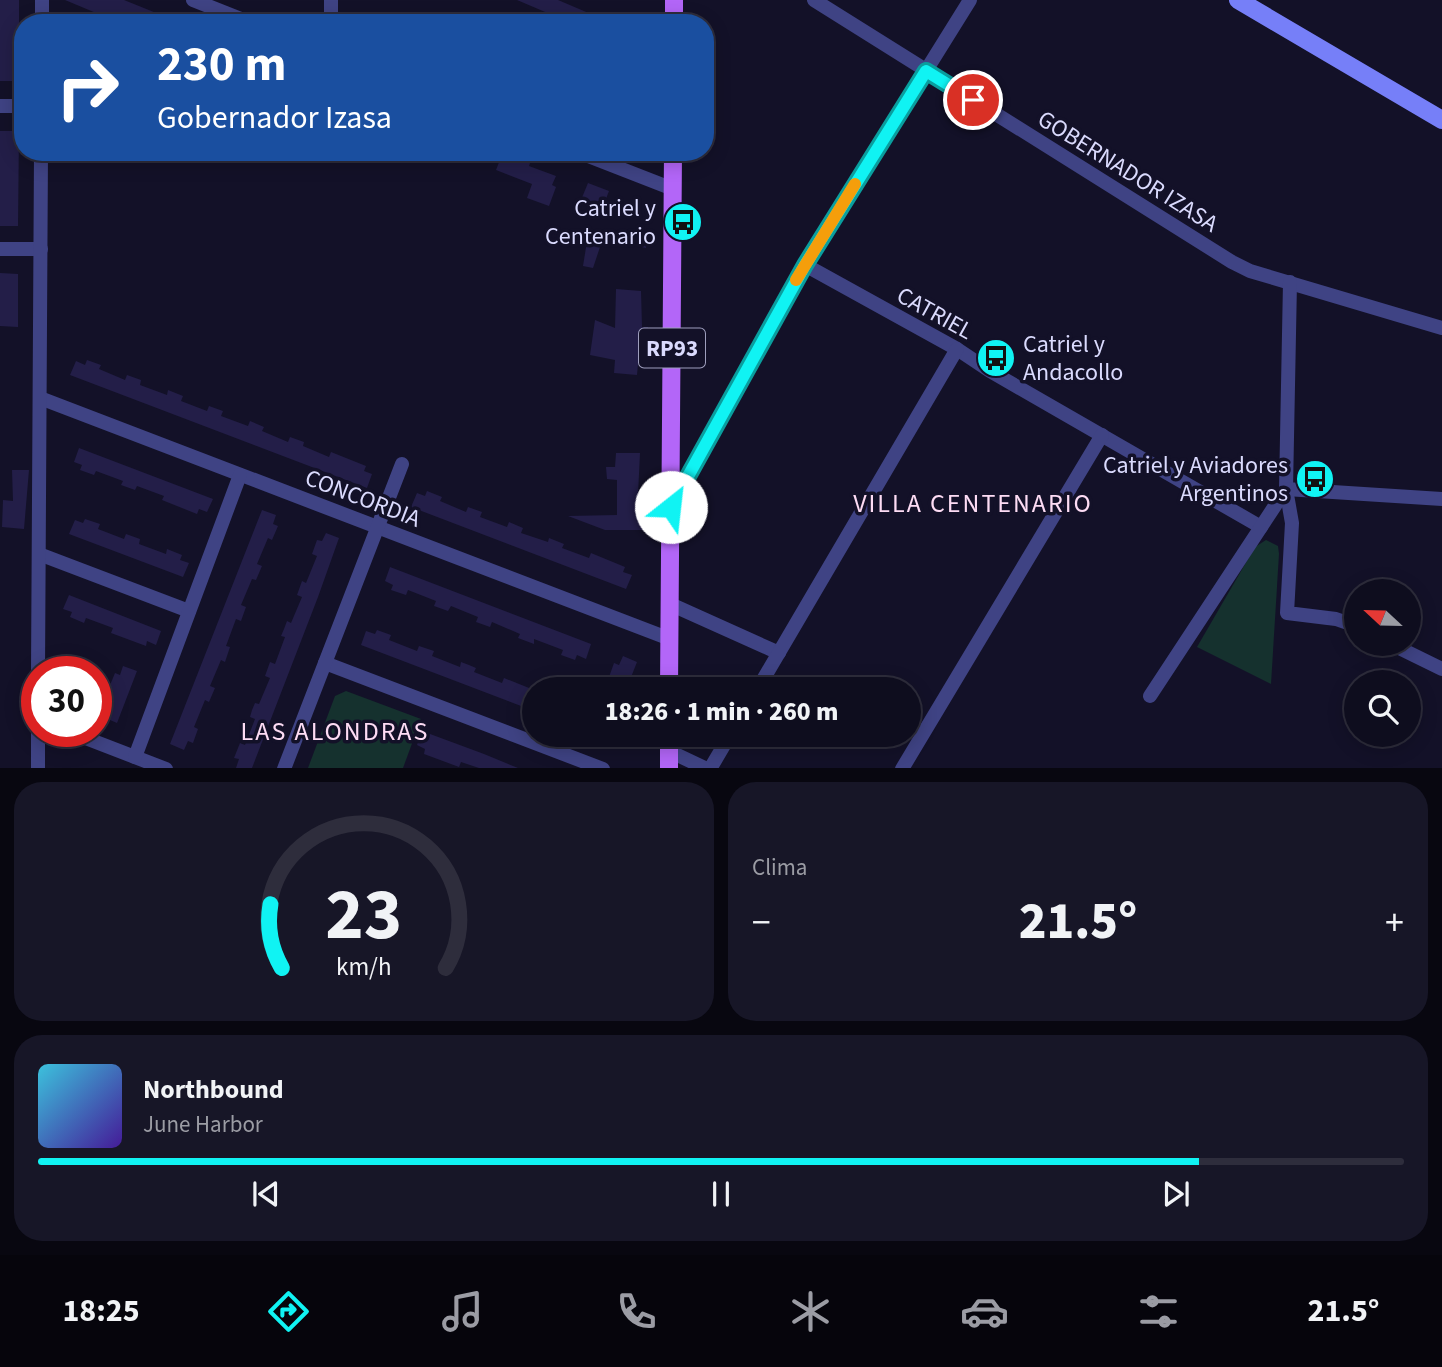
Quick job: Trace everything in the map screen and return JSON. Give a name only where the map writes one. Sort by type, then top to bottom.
[{"type":"main road","points":[[1238,0],[1442,120]]},
{"type":"main road","name":"RP93","points":[[669,677],[673,161]]},
{"type":"street","points":[[193,0],[228,14]]},
{"type":"street","name":"GOBERNADOR IZASA","points":[[814,0],[1232,262],[1250,271],[1442,328]]},
{"type":"street","points":[[671,507],[805,265],[970,0]]},
{"type":"street","points":[[38,656],[41,161]]},
{"type":"street","points":[[601,161],[673,189]]},
{"type":"street","points":[[0,249],[41,249]]},
{"type":"street","name":"CATRIEL","points":[[805,265],[921,332],[957,349],[1261,527]]},
{"type":"street","points":[[1290,282],[1286,489],[1292,523],[1287,613],[1344,622]]},
{"type":"street","points":[[765,677],[957,349]]},
{"type":"street","name":"CONCORDIA","points":[[40,398],[670,639]]},
{"type":"street","points":[[902,768],[1102,435]]},
{"type":"street","points":[[284,768],[402,464]]},
{"type":"street","points":[[135,757],[240,475]]},
{"type":"street","points":[[1286,489],[1442,499]]},
{"type":"street","points":[[1150,696],[1286,489]]},
{"type":"street","points":[[39,554],[189,611]]},
{"type":"street","points":[[670,604],[779,653]]},
{"type":"street","points":[[1415,656],[1442,669]]},
{"type":"street","points":[[325,663],[603,768]]},
{"type":"street","points":[[38,747],[38,768]]},
{"type":"street","points":[[109,747],[166,768]]},
{"type":"street","points":[[669,752],[709,768],[722,747]]},
{"type":"green space","points":[[1266,540],[1278,546],[1279,554],[1271,684],[1197,647],[1255,547]]},
{"type":"green space","points":[[346,691],[421,719],[403,768],[308,768],[335,696]]},
{"type":"building","points":[[0,0],[19,0],[19,14],[14,14],[14,81],[0,81]]},
{"type":"building","points":[[65,0],[124,0],[159,14],[98,14]]},
{"type":"building","points":[[517,0],[558,0],[591,14],[550,14]]},
{"type":"building","points":[[0,131],[14,131],[14,161],[19,161],[18,226],[0,226]]},
{"type":"building","points":[[500,161],[531,161],[529,166],[556,176],[552,185],[556,187],[549,206],[527,198],[532,184],[496,170]]},
{"type":"building","points":[[588,183],[609,191],[602,209],[581,200]]},
{"type":"building","points":[[589,229],[604,235],[593,268],[583,266]]},
{"type":"building","points":[[630,230],[648,231],[646,248],[628,244]]},
{"type":"building","points":[[0,273],[18,274],[18,327],[0,326]]},
{"type":"building","points":[[616,289],[641,291],[642,327],[648,327],[648,333],[652,333],[652,354],[639,353],[637,375],[614,373],[615,360],[590,355],[595,320],[615,328]]},
{"type":"building","points":[[87,360],[101,365],[99,369],[125,380],[127,375],[141,380],[140,385],[167,395],[168,390],[183,396],[181,401],[207,411],[209,406],[223,411],[221,416],[248,426],[250,421],[264,427],[262,431],[288,442],[290,437],[329,457],[331,452],[366,466],[364,471],[372,474],[367,488],[70,375],[76,361],[85,365]]},
{"type":"building","points":[[79,448],[213,499],[207,512],[199,509],[197,514],[162,500],[164,496],[137,486],[135,490],[121,485],[123,481],[96,471],[94,475],[80,470],[82,465],[74,462]]},
{"type":"building","points":[[616,453],[640,453],[638,495],[644,495],[644,530],[605,530],[568,516],[617,515],[617,480],[607,479],[606,467],[615,467]]},
{"type":"building","points":[[12,470],[29,470],[24,529],[2,527],[3,500],[13,501]]},
{"type":"building","points":[[427,491],[442,497],[440,501],[466,512],[468,507],[482,512],[480,517],[507,527],[509,522],[523,528],[521,533],[548,542],[549,538],[564,544],[562,548],[589,558],[591,553],[625,567],[623,572],[632,575],[626,589],[411,507],[417,493],[425,496]]},
{"type":"building","points":[[262,510],[276,515],[273,524],[278,526],[272,540],[268,538],[257,564],[262,566],[256,580],[252,579],[241,605],[246,607],[241,621],[236,619],[226,646],[230,647],[225,662],[221,660],[210,686],[215,688],[209,702],[205,700],[194,727],[198,729],[193,743],[188,741],[184,750],[170,744]]},
{"type":"building","points":[[85,519],[100,524],[98,529],[124,539],[126,534],[140,539],[139,544],[166,554],[167,549],[182,555],[180,560],[189,563],[183,577],[69,534],[75,520],[83,523]]},
{"type":"building","points":[[326,533],[339,538],[318,597],[252,768],[236,768],[239,759],[234,758],[240,743],[245,745],[255,719],[250,717],[270,678],[265,676],[270,662],[275,664],[285,637],[281,636],[287,621],[291,623],[302,597],[297,595],[302,581],[306,583],[317,556],[312,554],[317,540],[322,541]]},
{"type":"building","points":[[390,567],[591,644],[586,659],[577,655],[575,660],[561,655],[563,650],[534,639],[534,644],[518,638],[520,634],[492,622],[490,627],[476,622],[478,617],[451,606],[448,611],[434,606],[436,601],[408,590],[406,595],[391,590],[393,585],[385,581]]},
{"type":"building","points":[[69,595],[161,631],[156,645],[147,641],[146,646],[111,633],[113,628],[86,618],[84,623],[70,617],[72,612],[63,609]]},
{"type":"building","points":[[377,630],[391,635],[389,640],[417,651],[419,646],[434,651],[432,656],[460,667],[461,662],[476,668],[474,672],[502,683],[504,678],[522,685],[522,706],[361,645],[366,631],[375,634]]},
{"type":"building","points":[[623,656],[637,662],[631,677],[609,677],[614,663],[619,665]]},
{"type":"building","points":[[123,666],[137,671],[117,723],[112,721],[112,680],[115,673],[120,675]]},
{"type":"building","points":[[422,731],[518,768],[479,768],[461,762],[459,767],[424,754],[425,749],[417,745]]},
{"type":"slow traffic","points":[[796,280],[855,184]]},
{"type":"place","name":"Catriel y Centenario","points":[[683,222]]},
{"type":"place","name":"Catriel y Andacollo","points":[[996,358]]},
{"type":"place","name":"Catriel y Aviadores Argentinos","points":[[1315,479]]},
{"type":"district","name":"VILLA CENTENARIO","points":[[973,503]]},
{"type":"district","name":"LAS ALONDRAS","points":[[335,731]]},
{"type":"route","points":[[671,507],[805,265],[926,71],[973,100]]}]
